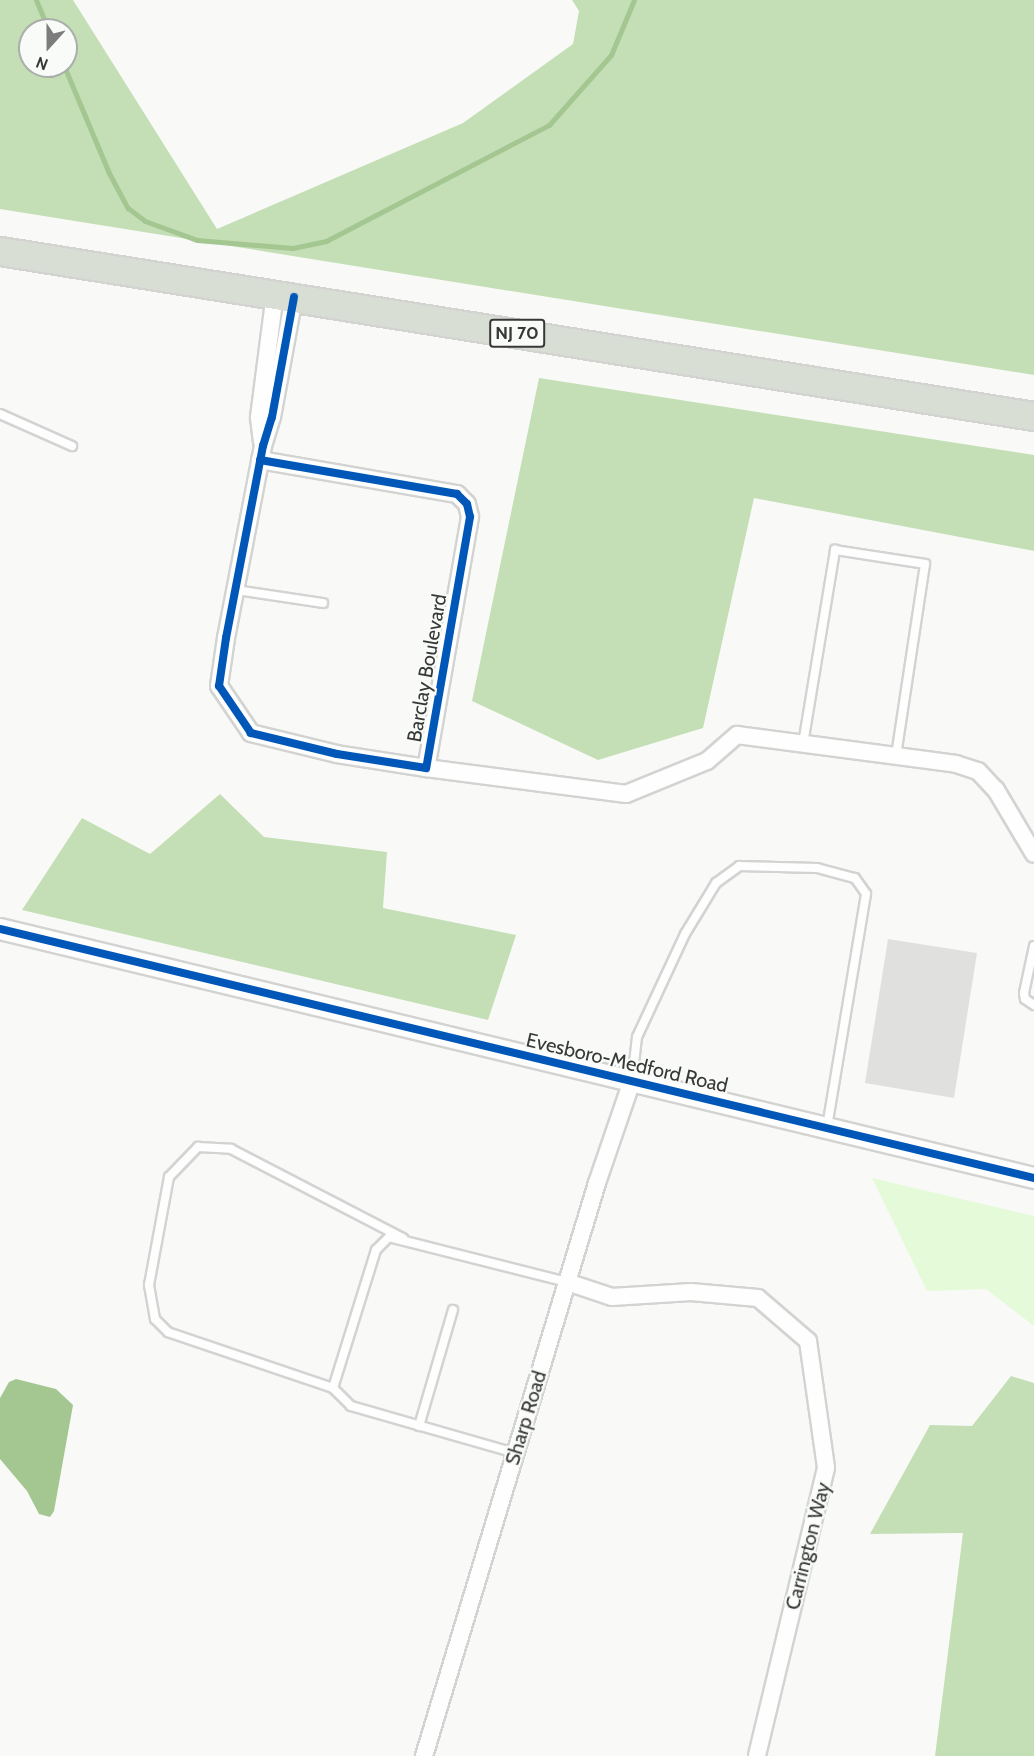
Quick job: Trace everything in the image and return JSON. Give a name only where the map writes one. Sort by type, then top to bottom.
[{"type":"highway","name":"NJ 70","points":[[0,251],[1034,416]]},
{"type":"street","name":"Barclay Boulevard","points":[[284,295],[272,417],[261,453],[219,686],[251,733],[337,754],[626,794],[706,761],[737,735],[896,756],[978,771],[996,790],[1034,854]]},
{"type":"street","name":"Barclay Boulevard","points":[[261,453],[457,495],[467,504],[470,517],[426,768]]},
{"type":"street","name":"Evesboro-Medford Road","points":[[0,929],[1034,1178]]},
{"type":"street","name":"Sharp Road","points":[[424,1756],[567,1282],[632,1081]]},
{"type":"street","name":"Carrington Way","points":[[567,1282],[612,1297],[691,1292],[758,1298],[808,1341],[826,1468],[757,1756]]},
{"type":"lane","points":[[0,414],[72,446]]},
{"type":"lane","points":[[803,744],[835,550],[925,564],[896,756]]},
{"type":"lane","points":[[236,590],[323,603]]},
{"type":"lane","points":[[632,1081],[637,1037],[685,934],[716,883],[739,866],[817,868],[855,878],[866,894],[827,1128]]},
{"type":"lane","points":[[1034,946],[1024,993],[1025,999],[1034,1005]]},
{"type":"lane","points":[[403,1238],[231,1149],[198,1147],[169,1177],[149,1285],[155,1318],[179,1336],[333,1388],[351,1407],[515,1453]]},
{"type":"lane","points":[[333,1388],[376,1250],[389,1237],[403,1238],[567,1282]]},
{"type":"lane","points":[[419,1426],[453,1310]]},
{"type":"shaded area","points":[[0,0],[73,0],[217,229],[463,123],[573,44],[579,11],[572,0],[1034,0],[1034,375],[0,209]]},
{"type":"shaded area","points":[[539,378],[1034,455],[1034,551],[754,498],[703,728],[598,760],[472,701]]},
{"type":"shaded area","points":[[220,794],[264,837],[387,852],[383,908],[516,935],[488,1020],[22,910],[82,818],[150,854]]},
{"type":"shaded area","points":[[872,1178],[1034,1216],[1034,1326],[986,1289],[927,1291]]},
{"type":"shaded area","points":[[1011,1376],[1034,1383],[1034,1756],[935,1756],[963,1533],[870,1534],[930,1425],[972,1426]]},
{"type":"shaded area","points":[[16,1379],[56,1389],[73,1405],[54,1511],[50,1517],[39,1514],[27,1491],[0,1459],[0,1398],[9,1382]]},
{"type":"building","points":[[888,939],[977,953],[954,1098],[865,1083]]},
{"type":"waterway","points":[[36,0],[44,18]]},
{"type":"waterway","points":[[69,78],[109,173],[128,208],[145,221],[197,240],[293,248],[326,241],[549,125],[611,55],[634,0]]},
{"type":"cycle path","points":[[260,460],[457,494],[467,504],[470,517],[426,768],[337,754],[251,733],[219,686],[226,638],[263,446],[272,417],[294,297]]},
{"type":"cycle path","points":[[0,929],[1034,1178]]}]
